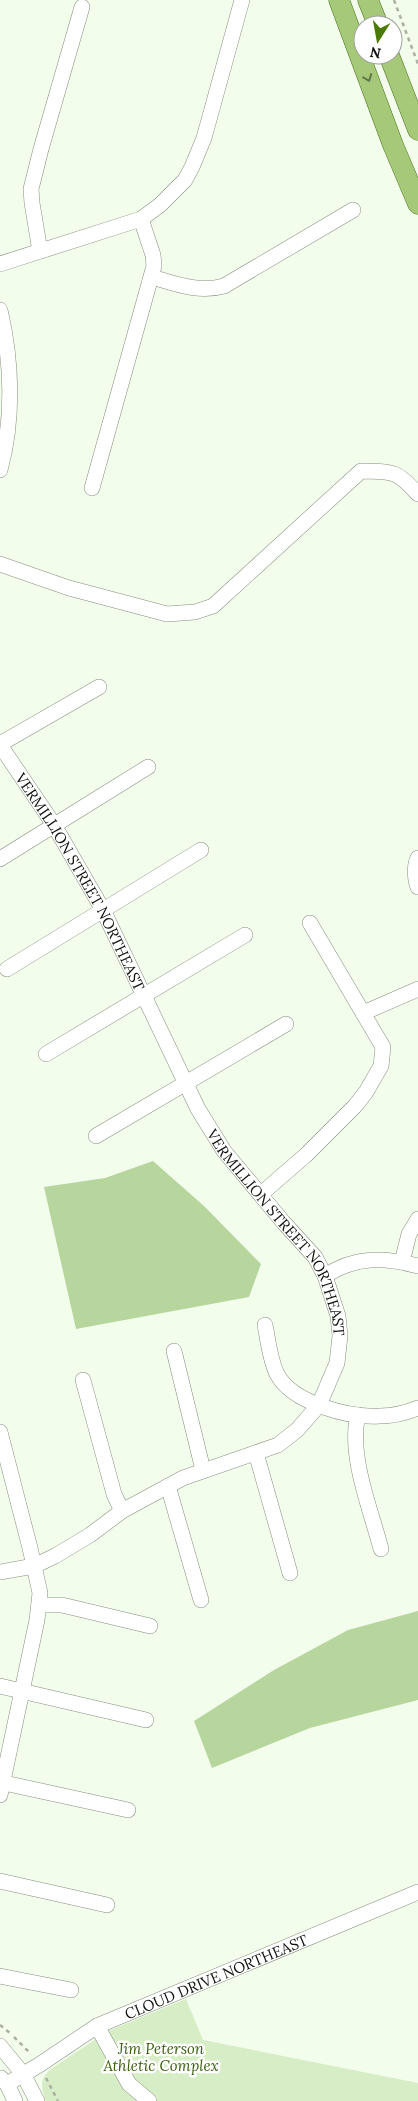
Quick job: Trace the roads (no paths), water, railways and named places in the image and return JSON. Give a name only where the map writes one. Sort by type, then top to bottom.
[{"type":"main road","points":[[339,0],[393,145],[418,204]]},
{"type":"main road","points":[[368,0],[374,15]]},
{"type":"main road","points":[[393,65],[418,130]]},
{"type":"street","points":[[0,264],[141,219],[160,205],[185,180],[204,138],[242,0]]},
{"type":"street","points":[[40,251],[31,189],[40,149],[82,7]]},
{"type":"street","points":[[152,277],[201,290],[211,290],[224,286],[353,210]]},
{"type":"street","points":[[92,488],[152,277],[153,255],[141,219]]},
{"type":"street","points":[[0,310],[6,348],[9,411],[0,470]]},
{"type":"street","points":[[0,564],[54,583],[166,614],[195,612],[213,606],[361,471],[393,472],[405,480],[418,494]]},
{"type":"street","points":[[0,745],[99,687]]},
{"type":"street","name":"VERMILLION STREET NORTHEAST","points":[[0,745],[54,825],[104,910],[198,1109],[224,1151],[315,1257],[325,1276],[338,1316],[340,1336],[336,1363],[319,1405],[297,1430],[278,1445],[256,1454],[203,1470],[168,1486],[122,1511],[90,1535],[34,1566],[0,1572]]},
{"type":"street","points":[[0,859],[148,766]]},
{"type":"street","points":[[7,969],[200,850]]},
{"type":"street","points":[[418,858],[416,862],[416,882],[418,887]]},
{"type":"street","points":[[261,1194],[306,1156],[355,1106],[366,1092],[381,1066],[383,1047],[310,923]]},
{"type":"street","points":[[46,1054],[245,935]]},
{"type":"street","points":[[363,1013],[418,989]]},
{"type":"street","points":[[96,1136],[286,1024]]},
{"type":"street","points":[[402,1262],[409,1234],[418,1219]]},
{"type":"street","points":[[325,1276],[334,1270],[361,1260],[402,1262],[418,1266]]},
{"type":"street","points":[[265,1325],[276,1372],[288,1389],[297,1395],[319,1405],[358,1415],[380,1416],[399,1414],[418,1408]]},
{"type":"street","points":[[174,1351],[203,1470]]},
{"type":"street","points":[[84,1380],[114,1494],[122,1511]]},
{"type":"street","points":[[358,1415],[354,1428],[356,1458],[381,1549]]},
{"type":"street","points":[[0,1432],[40,1593],[38,1620],[1,1786],[128,1810]]},
{"type":"street","points":[[256,1454],[290,1573]]},
{"type":"street","points":[[168,1486],[200,1600]]},
{"type":"street","points":[[39,1605],[62,1605],[150,1626]]},
{"type":"street","points":[[0,1686],[146,1720]]},
{"type":"street","points":[[0,1881],[107,1905]]},
{"type":"street","name":"CLOUD DRIVE NORTHEAST","points":[[15,2101],[3,2080],[23,2074],[98,2026],[418,1892]]},
{"type":"street","points":[[0,1976],[71,1990]]},
{"type":"street","points":[[98,2026],[130,2084],[149,2101]]},
{"type":"street","points":[[0,2046],[23,2074],[37,2101]]},
{"type":"park label","name":"Jim Peterson Athletic Complex","points":[[161,2056]]}]
